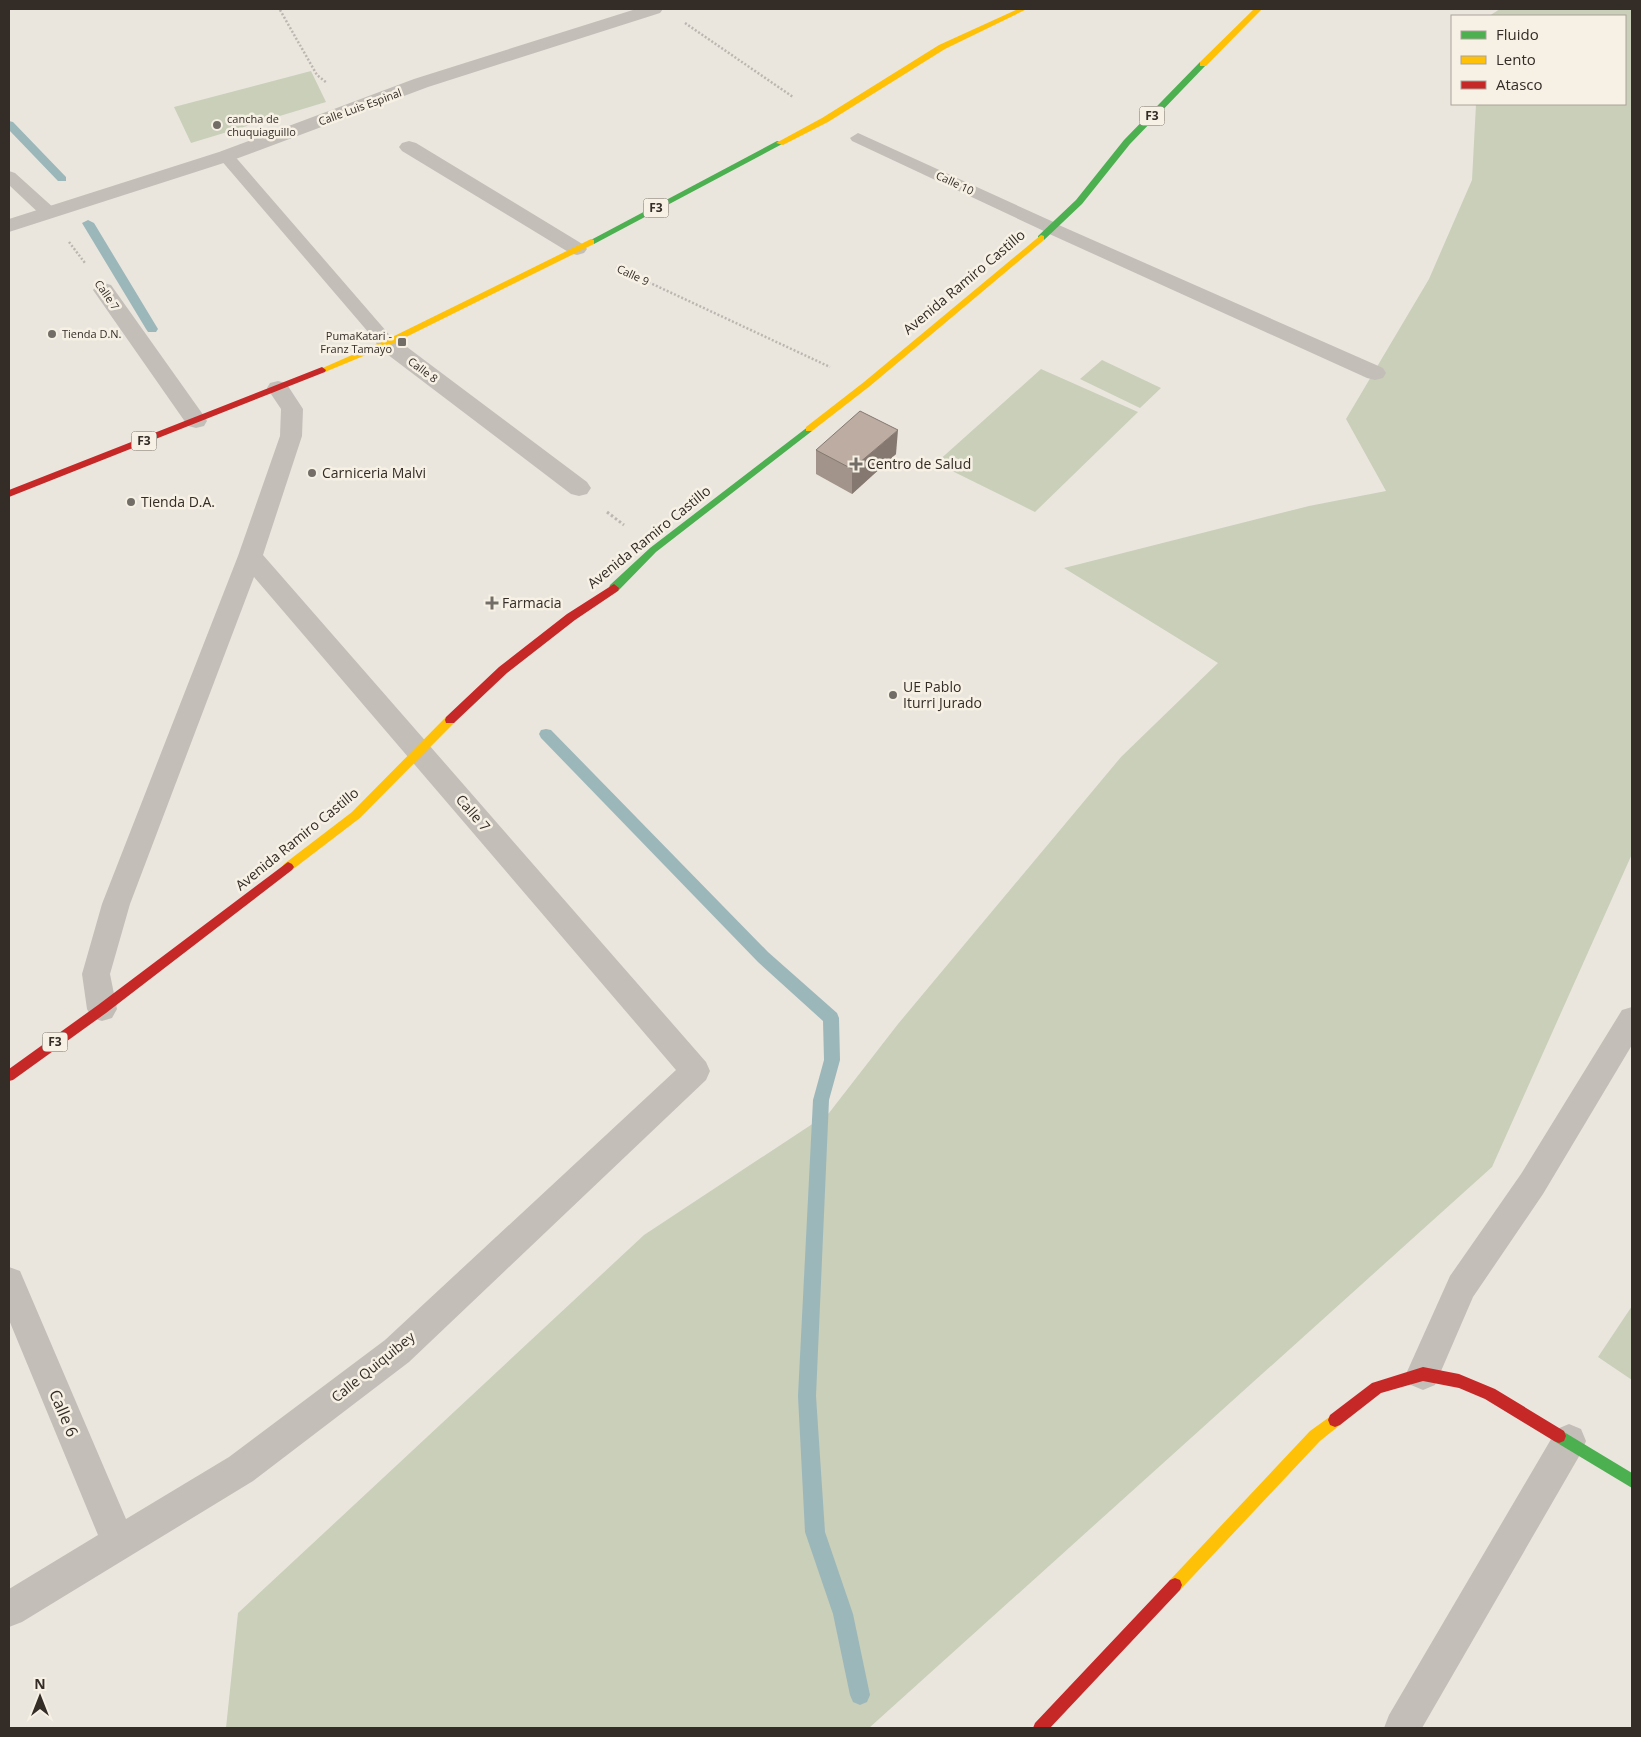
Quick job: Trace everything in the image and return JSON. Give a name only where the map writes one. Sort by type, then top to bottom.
[{"type":"main road","name":"F3","points":[[9,494],[196,421],[387,343],[577,249],[825,120],[942,47],[1023,9]]},
{"type":"main road","name":"Avenida Ramiro Castillo","points":[[9,1076],[102,1009],[356,815],[419,750],[503,670],[618,585],[653,550],[867,384],[1052,228],[1079,202],[1127,142],[1258,9]]},
{"type":"main road","points":[[1040,1728],[1315,1436],[1377,1388],[1423,1374],[1459,1381],[1490,1394],[1632,1481]]},
{"type":"street","name":"Calle Luis Espinal","points":[[9,226],[226,156],[422,83],[654,9]]},
{"type":"street","points":[[409,147],[577,249]]},
{"type":"street","points":[[1052,228],[1375,373]]},
{"type":"street","name":"Calle 7","points":[[104,290],[196,421]]},
{"type":"street","name":"Calle 8","points":[[387,343],[579,488]]},
{"type":"street","points":[[102,1009],[96,974],[116,904],[250,556],[292,436],[292,409],[278,388]]},
{"type":"street","name":"Calle 7","points":[[250,556],[695,1070]]},
{"type":"street","points":[[1423,1374],[1461,1287],[1532,1184],[1632,1019]]},
{"type":"street","name":"Calle Quiquibey","points":[[9,1609],[240,1469],[397,1351],[695,1070]]},
{"type":"street","name":"Calle 6","points":[[9,1282],[119,1544]]},
{"type":"street","points":[[1402,1728],[1569,1441]]},
{"type":"lane","name":"Calle 10","points":[[858,138],[1052,228]]},
{"type":"lane","name":"Calle 8","points":[[226,156],[387,343]]},
{"type":"lane","points":[[9,176],[49,213]]},
{"type":"path","points":[[680,20],[825,120]]},
{"type":"path","name":"Calle 7","points":[[49,213],[104,290]]},
{"type":"path","name":"Calle 9","points":[[577,249],[867,384]]},
{"type":"path","points":[[579,488],[653,550]]},
{"type":"green space","points":[[1500,9],[1632,9],[1632,854],[1492,1167],[869,1728],[226,1728],[238,1613],[644,1235],[829,1113],[898,1024],[1121,757],[1218,663],[1064,568],[1309,506],[1386,491],[1346,419],[1429,279],[1472,180],[1476,105],[1626,105],[1626,15],[1491,15]]},
{"type":"green space","name":"cancha de chuquiaguillo","points":[[311,71],[326,102],[191,143],[174,107]]},
{"type":"green space","points":[[1102,360],[1161,388],[1140,408],[1080,379]]},
{"type":"green space","points":[[1041,369],[1138,412],[1035,512],[936,463]]},
{"type":"green space","points":[[1632,1306],[1632,1380],[1598,1357]]},
{"type":"building","points":[[860,411],[898,430],[852,469],[816,450]]},
{"type":"waterway","points":[[9,124],[62,179]]},
{"type":"waterway","points":[[88,223],[152,329]]},
{"type":"waterway","points":[[546,734],[763,957],[831,1018],[832,1060],[821,1100],[807,1396],[815,1532],[843,1614],[860,1695]]},
{"type":"traffic: fast","points":[[1041,238],[1079,202],[1127,142],[1203,64]]},
{"type":"traffic: fast","points":[[591,242],[780,143]]},
{"type":"traffic: fast","points":[[614,588],[653,550],[809,429]]},
{"type":"traffic: fast","points":[[1559,1436],[1632,1481]]},
{"type":"traffic: slow","points":[[780,143],[825,120],[942,47],[1023,9]]},
{"type":"traffic: slow","points":[[1203,64],[1258,9]]},
{"type":"traffic: slow","points":[[809,429],[867,384],[1041,238]]},
{"type":"traffic: slow","points":[[322,370],[387,343],[591,242]]},
{"type":"traffic: slow","points":[[288,867],[356,815],[450,720]]},
{"type":"traffic: slow","points":[[1175,1585],[1315,1436],[1335,1420]]},
{"type":"traffic: jam","points":[[9,494],[322,370]]},
{"type":"traffic: jam","points":[[450,720],[503,670],[571,617],[614,588]]},
{"type":"traffic: jam","points":[[9,1076],[102,1009],[288,867]]},
{"type":"traffic: jam","points":[[1335,1420],[1377,1388],[1423,1374],[1459,1381],[1490,1394],[1559,1436]]},
{"type":"traffic: jam","points":[[1040,1728],[1175,1585]]},
{"type":"place","name":"cancha de chuquiaguillo","points":[[217,125]]},
{"type":"place","name":"Tienda D.N.","points":[[52,334]]},
{"type":"place","name":"PumaKatari - Franz Tamayo","points":[[402,342]]},
{"type":"place","name":"Centro de Salud","points":[[856,464]]},
{"type":"place","name":"Carniceria Malvi","points":[[312,473]]},
{"type":"place","name":"Tienda D.A.","points":[[131,502]]},
{"type":"place","name":"Farmacia","points":[[492,603]]},
{"type":"place","name":"UE Pablo Iturri Jurado","points":[[893,695]]}]
